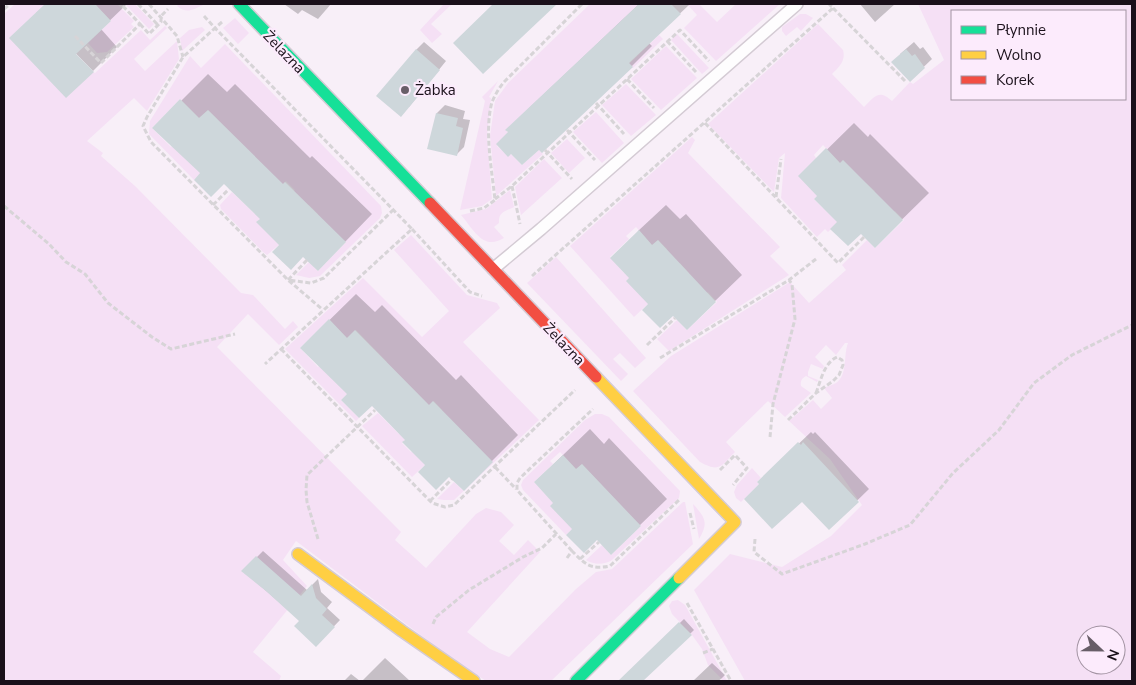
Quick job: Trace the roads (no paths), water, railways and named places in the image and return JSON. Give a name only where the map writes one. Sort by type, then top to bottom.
[{"type":"street","name":"Żelazna","points":[[240,5],[735,522],[576,681]]},
{"type":"street","points":[[298,554],[422,646],[474,681]]},
{"type":"lane","points":[[493,269],[636,147],[797,4]]},
{"type":"place","name":"Żabka","points":[[405,90]]}]
